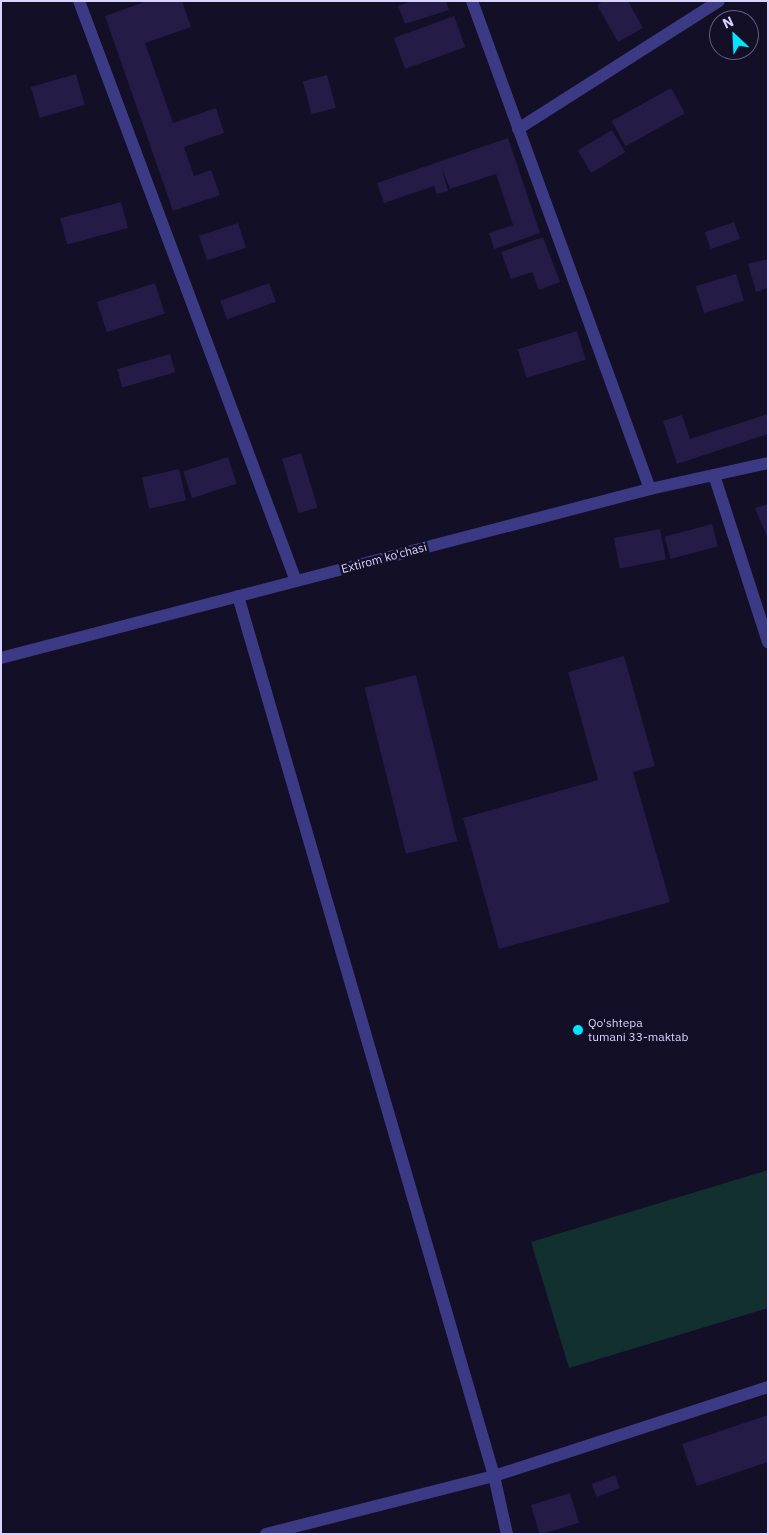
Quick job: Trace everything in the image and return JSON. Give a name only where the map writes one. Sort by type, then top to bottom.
[{"type":"street","points":[[79,1],[296,581]]},
{"type":"street","points":[[472,1],[650,489]]},
{"type":"street","points":[[518,129],[719,1]]},
{"type":"street","name":"Extirom ko'chasi","points":[[1,658],[650,489],[768,463]]},
{"type":"street","points":[[714,475],[768,642]]},
{"type":"street","points":[[238,596],[494,1476],[507,1534]]},
{"type":"street","points":[[266,1534],[494,1476],[768,1387]]},
{"type":"green space","points":[[768,1170],[768,1308],[569,1368],[531,1242]]},
{"type":"building","points":[[147,1],[182,1],[191,27],[145,43],[173,123],[216,108],[224,133],[184,147],[194,176],[211,170],[220,195],[173,211],[105,16]]},
{"type":"building","points":[[411,1],[446,1],[449,10],[405,24],[398,6]]},
{"type":"building","points":[[603,1],[628,1],[643,28],[618,42],[597,5]]},
{"type":"building","points":[[454,16],[465,47],[405,69],[394,38]]},
{"type":"building","points":[[76,74],[85,105],[40,118],[31,87]]},
{"type":"building","points":[[327,75],[336,108],[312,114],[303,81]]},
{"type":"building","points":[[671,88],[685,113],[626,146],[612,121]]},
{"type":"building","points":[[612,130],[625,152],[591,173],[578,151]]},
{"type":"building","points":[[508,138],[540,233],[494,249],[489,233],[513,225],[496,174],[450,189],[442,169],[448,191],[437,194],[434,186],[384,203],[377,183]]},
{"type":"building","points":[[121,202],[128,228],[67,244],[60,218]]},
{"type":"building","points":[[734,222],[740,239],[711,249],[705,232]]},
{"type":"building","points":[[238,223],[246,248],[207,260],[199,236]]},
{"type":"building","points":[[543,237],[560,282],[539,290],[532,272],[511,279],[501,252]]},
{"type":"building","points":[[768,259],[768,288],[756,292],[748,264]]},
{"type":"building","points":[[736,274],[744,301],[704,313],[696,286]]},
{"type":"building","points":[[155,283],[165,313],[107,332],[97,302]]},
{"type":"building","points":[[269,283],[276,302],[227,320],[220,301]]},
{"type":"building","points":[[577,331],[586,360],[526,378],[518,349]]},
{"type":"building","points":[[170,354],[175,372],[122,387],[117,369]]},
{"type":"building","points":[[768,414],[768,434],[677,464],[663,421],[682,415],[690,439]]},
{"type":"building","points":[[301,453],[318,508],[299,513],[282,459]]},
{"type":"building","points":[[228,457],[237,484],[192,498],[183,472]]},
{"type":"building","points":[[179,469],[186,500],[149,509],[142,478]]},
{"type":"building","points":[[768,504],[768,539],[755,508]]},
{"type":"building","points":[[712,524],[718,546],[671,559],[665,537]]},
{"type":"building","points":[[660,529],[666,559],[620,568],[614,538]]},
{"type":"building","points":[[624,656],[655,766],[633,772],[670,902],[499,949],[463,818],[598,780],[568,672]]},
{"type":"building","points":[[416,675],[457,841],[406,854],[365,688]]},
{"type":"building","points":[[768,1415],[768,1462],[697,1486],[682,1444]]},
{"type":"building","points":[[615,1475],[620,1488],[597,1497],[592,1484]]},
{"type":"building","points":[[570,1493],[579,1523],[540,1534],[531,1505]]},
{"type":"place","name":"Qo'shtepa tumani 33-maktab","points":[[578,1030]]}]
